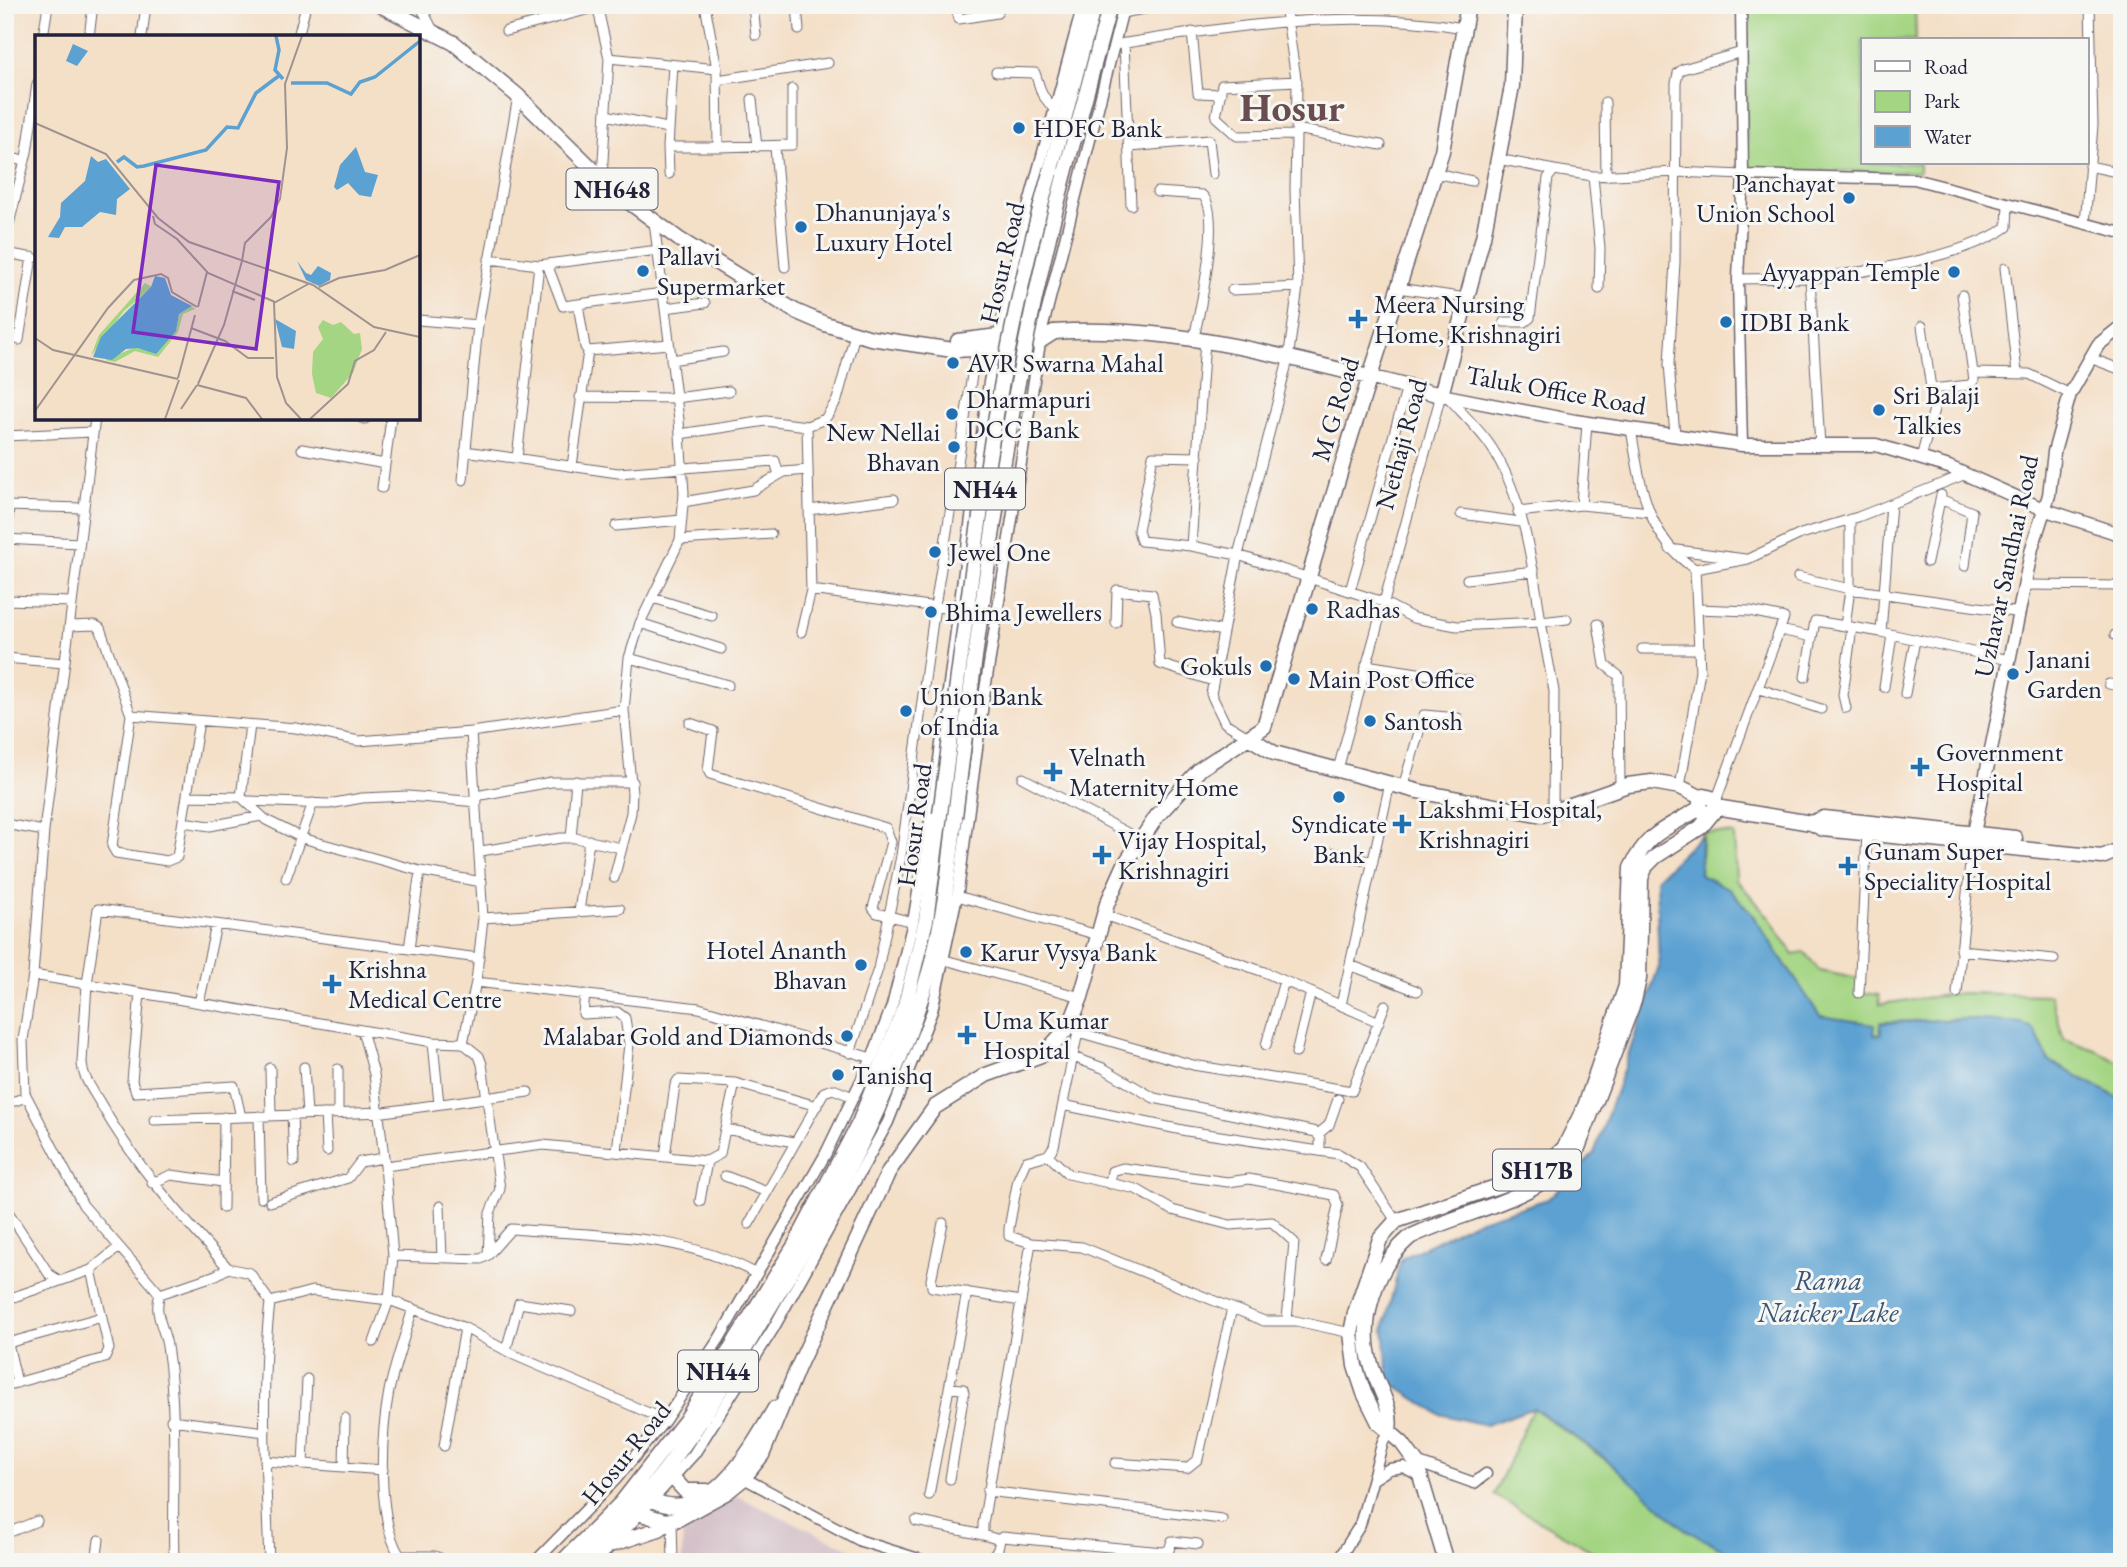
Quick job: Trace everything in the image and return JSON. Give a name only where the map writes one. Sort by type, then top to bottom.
[{"type":"main road","name":"NH648","points":[[380,5],[454,43],[467,57],[518,96],[602,178],[654,222],[795,311],[855,334],[915,346],[976,350],[1045,334]]},
{"type":"main road","name":"Hosur Road","points":[[1058,171],[1094,5]]},
{"type":"main road","name":"M G Road","points":[[1250,738],[1264,727],[1442,151],[1468,5]]},
{"type":"main road","name":"Nethaji Road","points":[[1444,396],[1512,86],[1516,5]]},
{"type":"main road","name":"Hosur Road","points":[[580,1562],[671,1462],[809,1242],[829,1219],[872,1125],[919,1005],[939,929],[947,816],[1000,393],[1015,307],[1058,171],[1119,8]]},
{"type":"main road","name":"NH648","points":[[776,297],[785,297],[859,329],[943,340],[997,343]]},
{"type":"main road","name":"Uzhavar Sandhai Road","points":[[1973,834],[1979,818],[2006,659],[2044,506],[2041,492],[2049,457],[2054,452],[2070,394],[2098,345],[2122,326]]},
{"type":"main road","name":"Taluk Office Road","points":[[1045,334],[1099,329],[1199,339],[1444,396],[1587,423],[1742,445],[1876,445],[1966,474],[2122,535]]},
{"type":"main road","points":[[2093,354],[2101,351],[2122,333]]},
{"type":"main road","points":[[2006,659],[2027,551],[2032,548]]},
{"type":"main road","points":[[613,1544],[659,1529],[727,1492],[739,1476],[762,1455],[798,1367],[889,1171],[935,1107],[986,1075],[1044,1054],[1074,1029],[1104,915],[1125,863],[1157,816],[1200,769],[1250,738],[1274,753],[1397,785],[1542,815],[1620,788],[1652,782],[1679,787],[1706,807],[1811,823],[1824,829],[1867,833],[1973,834]]},
{"type":"main road","name":"SH17B","points":[[1389,1430],[1391,1415],[1368,1352],[1367,1329],[1380,1273],[1393,1253],[1410,1237],[1528,1190],[1559,1173],[1576,1153],[1634,1001],[1639,979],[1641,878],[1646,866],[1701,827],[1706,807]]},
{"type":"main road","name":"SH17B","points":[[1396,1221],[1516,1181],[1545,1166],[1564,1148],[1585,1106],[1626,986],[1631,868],[1645,843],[1663,827],[1706,807]]},
{"type":"main road","name":"Hosur Road","points":[[562,1562],[621,1503],[680,1429],[795,1245],[842,1156],[905,1006],[947,816]]},
{"type":"main road","points":[[1811,823],[1824,818],[1973,834],[2102,857],[2118,852]]},
{"type":"main road","points":[[835,1133],[850,1139]]},
{"type":"main road","points":[[1396,1221],[1380,1239],[1350,1333],[1355,1366],[1364,1393],[1379,1423],[1389,1430],[1416,1462],[1446,1562]]},
{"type":"main road","points":[[654,1501],[675,1507],[739,1476]]},
{"type":"main road","points":[[673,1478],[690,1493],[714,1489]]},
{"type":"main road","points":[[642,1514],[671,1521]]},
{"type":"street","points":[[43,35],[48,5]]},
{"type":"street","points":[[89,35],[93,5]]},
{"type":"street","points":[[142,35],[146,5]]},
{"type":"street","points":[[298,35],[306,5]]},
{"type":"street","points":[[420,5],[437,36]]},
{"type":"street","points":[[705,5],[717,69],[718,147]]},
{"type":"street","points":[[753,5],[756,35]]},
{"type":"street","points":[[797,5],[799,30]]},
{"type":"street","points":[[955,5],[958,19],[997,13],[1001,5]]},
{"type":"street","points":[[535,1562],[615,1480],[665,1420],[719,1339],[835,1133],[872,1058],[901,976],[934,797],[997,343],[1024,222],[1083,5]]},
{"type":"street","points":[[1131,205],[1129,147],[1119,44],[1119,8],[1166,5]]},
{"type":"street","points":[[1250,738],[1226,723],[1211,694],[1238,555],[1288,360],[1298,287],[1297,80],[1285,5]]},
{"type":"street","points":[[1741,5],[1742,175],[1738,279],[1742,445]]},
{"type":"street","points":[[2085,224],[2093,74],[2090,5]]},
{"type":"street","points":[[506,31],[597,6],[609,58],[602,178]]},
{"type":"street","points":[[1119,44],[1289,20],[1417,20],[1463,28]]},
{"type":"street","points":[[1192,32],[1198,93],[1220,94]]},
{"type":"street","points":[[596,1562],[694,1454],[724,1408],[902,1090],[932,1011],[957,896],[985,684],[1045,334],[1119,44]]},
{"type":"street","points":[[1675,435],[1668,364],[1678,74],[1683,69],[1742,52]]},
{"type":"street","points":[[609,58],[717,69]]},
{"type":"street","points":[[718,80],[828,63]]},
{"type":"street","points":[[669,174],[667,128],[673,65]]},
{"type":"street","points":[[996,72],[1035,73],[1042,94],[1055,111]]},
{"type":"street","points":[[1297,80],[1222,85],[1216,117],[1237,136],[1296,132],[1381,145]]},
{"type":"street","points":[[668,147],[787,148],[794,140],[792,89]]},
{"type":"street","points":[[463,480],[478,325],[518,96]]},
{"type":"street","points":[[5,240],[25,161],[35,97]]},
{"type":"street","points":[[752,99],[757,147]]},
{"type":"street","points":[[1605,102],[1606,176]]},
{"type":"street","points":[[606,116],[667,128]]},
{"type":"street","points":[[1129,147],[1209,140],[1213,174]]},
{"type":"street","points":[[775,147],[785,267]]},
{"type":"street","points":[[5,157],[25,161]]},
{"type":"street","points":[[1498,159],[1593,176],[1676,172],[1914,179],[2122,233]]},
{"type":"street","points":[[2089,166],[2122,173]]},
{"type":"street","points":[[1504,322],[1525,323],[1530,318],[1548,178],[1554,170]]},
{"type":"street","points":[[1435,173],[1472,181]]},
{"type":"street","points":[[1593,176],[1600,248],[1599,289]]},
{"type":"street","points":[[1157,192],[1202,195],[1208,202],[1210,240],[1199,339],[1198,457],[1191,546]]},
{"type":"street","points":[[1738,279],[1810,278],[1861,273],[1987,241],[2007,227],[2008,204]]},
{"type":"street","points":[[614,878],[631,813],[632,782],[624,710],[629,658],[640,624],[680,540],[682,520],[680,434],[654,222]]},
{"type":"street","points":[[489,259],[543,264],[658,250]]},
{"type":"street","points":[[5,253],[34,258],[19,340]]},
{"type":"street","points":[[543,264],[564,306],[663,293]]},
{"type":"street","points":[[517,458],[543,264]]},
{"type":"street","points":[[2005,268],[2017,373]]},
{"type":"street","points":[[1810,278],[1821,446]]},
{"type":"street","points":[[1232,290],[1298,287]]},
{"type":"street","points":[[1398,288],[1466,298]]},
{"type":"street","points":[[1931,389],[1970,385],[1975,380],[1962,295]]},
{"type":"street","points":[[665,308],[705,303]]},
{"type":"street","points":[[578,304],[584,347],[588,351]]},
{"type":"street","points":[[420,320],[478,325]]},
{"type":"street","points":[[1921,458],[1933,421],[1922,326]]},
{"type":"street","points":[[680,434],[766,421],[807,426],[825,419],[832,411],[855,334]]},
{"type":"street","points":[[588,351],[670,344]]},
{"type":"street","points":[[850,1054],[878,969],[890,916],[976,350]]},
{"type":"street","points":[[572,466],[588,351]]},
{"type":"street","points":[[671,360],[723,352]]},
{"type":"street","points":[[2093,354],[2122,370]]},
{"type":"street","points":[[1973,373],[2017,373],[2040,377],[2070,394]]},
{"type":"street","points":[[1349,591],[1407,387]]},
{"type":"street","points":[[580,397],[676,398],[729,391]]},
{"type":"street","points":[[1444,396],[1488,442],[1510,485],[1534,571],[1554,691],[1553,812]]},
{"type":"street","name":"Nethaji Road","points":[[1338,769],[1383,602],[1444,396]]},
{"type":"street","points":[[95,420],[44,831],[33,975],[23,1040],[27,1097],[83,1205],[160,1294]]},
{"type":"street","points":[[382,488],[391,420]]},
{"type":"street","points":[[1581,505],[1587,423]]},
{"type":"street","points":[[801,632],[811,590],[807,426]]},
{"type":"street","points":[[1631,429],[1643,496],[1659,534],[1670,549],[1695,569],[1700,649],[1690,741],[1679,787]]},
{"type":"street","points":[[5,436],[93,432]]},
{"type":"street","points":[[302,449],[385,464]]},
{"type":"street","points":[[465,451],[618,473],[775,461],[779,475]]},
{"type":"street","points":[[1198,457],[1153,456],[1138,530],[1141,541],[1191,546],[1238,555],[1383,602],[1413,618],[1457,626],[1567,619]]},
{"type":"street","points":[[683,502],[753,490],[790,470],[808,470]]},
{"type":"street","points":[[1695,569],[1748,559],[1801,534],[1850,519],[1966,474]]},
{"type":"street","points":[[1927,562],[1943,484]]},
{"type":"street","points":[[809,510],[894,499]]},
{"type":"street","points":[[1940,499],[1973,514],[1965,566]]},
{"type":"street","points":[[1881,632],[1891,504]]},
{"type":"street","points":[[1518,512],[1581,505],[1650,512]]},
{"type":"street","points":[[79,543],[6,539],[7,506],[83,508]]},
{"type":"street","points":[[1461,514],[1521,522]]},
{"type":"street","points":[[1846,708],[1843,695],[1849,626],[1850,519]]},
{"type":"street","points":[[616,526],[682,520]]},
{"type":"street","points":[[680,540],[771,534]]},
{"type":"street","points":[[1670,549],[1748,559]]},
{"type":"street","points":[[1467,579],[1534,571]]},
{"type":"street","points":[[1798,577],[1850,589],[2014,612]]},
{"type":"street","points":[[2026,585],[2122,586]]},
{"type":"street","points":[[811,590],[959,610]]},
{"type":"street","points":[[1116,623],[1117,590],[1152,594],[1160,664],[1213,681]]},
{"type":"street","points":[[653,598],[712,616]]},
{"type":"street","points":[[5,600],[72,602]]},
{"type":"street","points":[[1697,609],[1751,611],[1784,618],[1760,689],[1706,807]]},
{"type":"street","points":[[1805,677],[1815,621],[2006,659]]},
{"type":"street","points":[[1177,622],[1223,631]]},
{"type":"street","points":[[640,624],[721,649]]},
{"type":"street","points":[[1598,624],[1607,669],[1619,676],[1620,788]]},
{"type":"street","points":[[69,626],[95,625],[100,628],[131,715],[113,851],[173,861],[177,857],[200,721]]},
{"type":"street","points":[[1780,630],[1812,637]]},
{"type":"street","points":[[1884,687],[1892,635]]},
{"type":"street","points":[[1905,694],[1915,640]]},
{"type":"street","points":[[1642,649],[1700,649]]},
{"type":"street","points":[[5,658],[64,663]]},
{"type":"street","points":[[629,658],[728,685]]},
{"type":"street","points":[[1366,665],[1469,681]]},
{"type":"street","points":[[2109,684],[2122,687]]},
{"type":"street","points":[[1760,689],[1821,709]]},
{"type":"street","points":[[131,715],[308,730],[359,741],[471,732],[624,710]]},
{"type":"street","points":[[1341,1005],[1373,862],[1397,785],[1424,715],[1458,718]]},
{"type":"street","points":[[690,723],[713,731],[708,770],[710,774],[886,828],[891,842],[873,908],[874,911],[913,922]]},
{"type":"street","points":[[250,725],[245,799],[261,816],[302,838],[420,871],[482,882]]},
{"type":"street","points":[[463,1043],[477,982],[484,919],[471,732]]},
{"type":"street","points":[[1023,778],[1141,840]]},
{"type":"street","points":[[571,838],[576,780]]},
{"type":"street","points":[[187,796],[313,803],[408,796],[476,799],[551,782],[632,782]]},
{"type":"street","points":[[911,791],[934,797]]},
{"type":"street","points":[[286,878],[313,803]]},
{"type":"street","points":[[183,822],[209,826],[261,816]]},
{"type":"street","points":[[5,824],[44,831]]},
{"type":"street","points":[[1858,993],[1867,833]]},
{"type":"street","points":[[1957,993],[1973,834]]},
{"type":"street","points":[[481,850],[571,838],[621,848]]},
{"type":"street","points":[[579,912],[589,841]]},
{"type":"street","points":[[1326,851],[1373,862]]},
{"type":"street","points":[[409,949],[420,871]]},
{"type":"street","points":[[957,896],[1098,935]]},
{"type":"street","points":[[228,1268],[152,1183],[116,1132],[82,1067],[87,984],[96,913],[102,907],[216,925],[479,958]]},
{"type":"street","points":[[484,919],[620,909]]},
{"type":"street","points":[[1104,915],[1284,981],[1379,1022]]},
{"type":"street","points":[[199,1003],[216,925]]},
{"type":"street","points":[[1960,950],[2054,959]]},
{"type":"street","points":[[945,960],[1081,997]]},
{"type":"street","points":[[1350,965],[1417,991]]},
{"type":"street","points":[[33,975],[433,1042],[463,1043],[479,1056],[482,1063],[500,1189],[490,1213],[488,1255]]},
{"type":"street","points":[[1266,1045],[1284,981]]},
{"type":"street","points":[[477,982],[699,1008],[850,1054],[872,1058]]},
{"type":"street","points":[[1296,1053],[1311,992]]},
{"type":"street","points":[[140,993],[132,1080],[136,1092],[234,1086],[241,1117]]},
{"type":"street","points":[[584,994],[583,1014],[617,1012],[625,1018],[629,1044],[617,1152]]},
{"type":"street","points":[[1350,1333],[1292,1321],[1264,1321],[1082,1247],[1031,1243],[1009,1236],[1009,1228],[1018,1179],[1026,1161],[1048,1155],[1054,1146],[1073,1058],[1074,1029],[1193,1065],[1352,1091],[1385,1004]]},
{"type":"street","points":[[362,1030],[374,1074],[393,1256],[389,1300],[374,1342]]},
{"type":"street","points":[[433,1042],[439,1104]]},
{"type":"street","points":[[1073,1058],[1103,1068],[1154,1098],[1258,1118],[1318,1134]]},
{"type":"street","points":[[270,1068],[271,1116]]},
{"type":"street","points":[[304,1068],[306,1114]]},
{"type":"street","points":[[338,1069],[338,1113]]},
{"type":"street","points":[[665,1156],[674,1085],[678,1080],[735,1083],[817,1106]]},
{"type":"street","points":[[271,1202],[348,1178],[360,1162],[495,1152],[543,1145],[707,1161],[720,1154],[735,1083]]},
{"type":"street","points":[[749,1224],[794,1142],[829,1089],[853,1097]]},
{"type":"street","points":[[154,1120],[377,1112],[528,1092]]},
{"type":"street","points":[[5,1104],[27,1097]]},
{"type":"street","points":[[1318,1134],[1329,1125],[1338,1100]]},
{"type":"street","points":[[1063,1105],[1187,1131],[1339,1154],[1360,1167],[1396,1221]]},
{"type":"street","points":[[325,1114],[327,1152]]},
{"type":"street","points":[[292,1115],[294,1161]]},
{"type":"street","points":[[259,1116],[261,1198]]},
{"type":"street","points":[[223,1208],[224,1117]]},
{"type":"street","points":[[725,1129],[794,1142]]},
{"type":"street","points":[[1318,1134],[1320,1150]]},
{"type":"street","points":[[1048,1155],[1068,1174],[1136,1189],[1172,1210],[1230,1225],[1272,1222],[1294,1242],[1292,1321]]},
{"type":"street","points":[[700,1201],[707,1161]]},
{"type":"street","points":[[1110,1184],[1112,1171],[1123,1168],[1228,1182],[1249,1179],[1334,1195],[1338,1205],[1326,1260]]},
{"type":"street","points":[[152,1183],[172,1175],[223,1182]]},
{"type":"street","points":[[725,1176],[767,1192]]},
{"type":"street","points":[[440,1206],[442,1258]]},
{"type":"street","points":[[5,1208],[48,1274],[60,1281]]},
{"type":"street","points":[[943,1223],[932,1287],[1021,1301]]},
{"type":"street","points":[[393,1256],[481,1259],[488,1255],[510,1229],[685,1244],[727,1258],[757,1274]]},
{"type":"street","points":[[982,1535],[987,1490],[1031,1243]]},
{"type":"street","points":[[5,1300],[92,1270],[118,1247]]},
{"type":"street","points":[[160,1294],[228,1268],[250,1273],[270,1302],[265,1432],[269,1562]]},
{"type":"street","points":[[5,1386],[106,1358],[109,1349],[92,1270]]},
{"type":"street","points":[[270,1302],[312,1291],[389,1300],[466,1328],[506,1350],[665,1420]]},
{"type":"street","points":[[929,1495],[967,1292]]},
{"type":"street","points":[[160,1294],[156,1306],[167,1342],[174,1562]]},
{"type":"street","points":[[506,1350],[519,1303],[571,1311]]},
{"type":"street","points":[[413,1308],[389,1391],[383,1470],[387,1509],[397,1553],[403,1558],[435,1556],[449,1562]]},
{"type":"street","points":[[1115,1463],[1187,1468],[1193,1466],[1198,1459],[1232,1308]]},
{"type":"street","points":[[8,1343],[102,1317]]},
{"type":"street","points":[[444,1446],[466,1328]]},
{"type":"street","points":[[5,1330],[17,1383]]},
{"type":"street","points":[[303,1465],[307,1379]]},
{"type":"street","points":[[949,1388],[963,1390],[964,1393],[950,1479]]},
{"type":"street","points":[[344,1467],[345,1418]]},
{"type":"street","points":[[171,1420],[265,1432]]},
{"type":"street","points":[[1338,1562],[1360,1525],[1380,1452],[1389,1430]]},
{"type":"street","points":[[265,1461],[383,1470]]},
{"type":"street","points":[[1416,1462],[1474,1483],[1486,1474]]},
{"type":"street","points":[[1375,1478],[1396,1467],[1413,1470],[1421,1477]]},
{"type":"street","points":[[739,1476],[862,1541],[928,1562]]},
{"type":"street","points":[[987,1490],[1222,1519]]},
{"type":"street","points":[[5,1534],[37,1521]]},
{"type":"street","points":[[671,1521],[673,1562]]},
{"type":"street","points":[[916,1521],[999,1540],[1002,1537],[1036,1538],[1163,1552],[1169,1550],[1172,1541],[1198,1544]]},
{"type":"street","points":[[96,1562],[99,1540]]},
{"type":"street","points":[[990,1562],[999,1549],[999,1540]]},
{"type":"shaded area","points":[[732,1494],[880,1562],[682,1562],[683,1521]]},
{"type":"green space","points":[[1747,5],[1915,5],[1916,38],[1861,38],[1861,164],[1919,164],[1919,172],[1746,170]]},
{"type":"green space","points":[[1703,832],[1734,834],[1736,879],[1769,917],[1793,954],[1804,952],[1820,971],[1859,979],[1859,992],[1879,995],[1880,1004],[1961,993],[2050,995],[2064,1039],[2098,1051],[2122,1065],[2122,1100],[2049,1061],[2035,1031],[2021,1023],[1966,1019],[1881,1022],[1881,1034],[1874,1035],[1874,1024],[1820,1016],[1749,910],[1700,875]]},
{"type":"green space","points":[[1533,1408],[1747,1562],[1611,1562],[1494,1495]]},
{"type":"water","name":"Rama Naicker Lake","points":[[1701,835],[1700,875],[1728,888],[1749,910],[1820,1016],[1875,1024],[1874,1035],[1881,1034],[1880,1023],[1966,1019],[2021,1023],[2035,1031],[2049,1061],[2122,1100],[2122,1562],[1749,1562],[1687,1531],[1600,1454],[1534,1408],[1486,1425],[1439,1414],[1389,1382],[1384,1328],[1401,1259],[1474,1222],[1548,1199],[1594,1154],[1659,966],[1656,879]]},
{"type":"place","name":"HDFC Bank","points":[[1019,128]]},
{"type":"place","name":"Panchayat Union School","points":[[1849,198]]},
{"type":"place","name":"Dhanunjaya's Luxury Hotel","points":[[801,227]]},
{"type":"place","name":"Pallavi Supermarket","points":[[643,271]]},
{"type":"place","name":"Ayyappan Temple","points":[[1954,272]]},
{"type":"place","name":"Meera Nursing Home, Krishnagiri","points":[[1358,319]]},
{"type":"place","name":"IDBI Bank","points":[[1726,322]]},
{"type":"place","name":"AVR Swarna Mahal","points":[[953,363]]},
{"type":"place","name":"Sri Balaji Talkies","points":[[1879,410]]},
{"type":"place","name":"Dharmapuri DCC Bank","points":[[952,414]]},
{"type":"place","name":"New Nellai Bhavan","points":[[954,447]]},
{"type":"place","name":"Jewel One","points":[[935,552]]},
{"type":"place","name":"Radhas","points":[[1312,609]]},
{"type":"place","name":"Bhima Jewellers","points":[[931,612]]},
{"type":"place","name":"Gokuls","points":[[1266,666]]},
{"type":"place","name":"Janani Garden","points":[[2013,674]]},
{"type":"place","name":"Main Post Office","points":[[1294,679]]},
{"type":"place","name":"Union Bank of India","points":[[906,711]]},
{"type":"place","name":"Santosh","points":[[1370,721]]},
{"type":"place","name":"Government Hospital","points":[[1920,767]]},
{"type":"place","name":"Velnath Maternity Home","points":[[1053,772]]},
{"type":"place","name":"Syndicate Bank","points":[[1339,797]]},
{"type":"place","name":"Lakshmi Hospital, Krishnagiri","points":[[1402,824]]},
{"type":"place","name":"Vijay Hospital, Krishnagiri","points":[[1102,855]]},
{"type":"place","name":"Gunam Super Speciality Hospital","points":[[1848,866]]},
{"type":"place","name":"Karur Vysya Bank","points":[[966,952]]},
{"type":"place","name":"Hotel Ananth Bhavan","points":[[861,965]]},
{"type":"place","name":"Krishna Medical Centre","points":[[332,984]]},
{"type":"place","name":"Uma Kumar Hospital","points":[[967,1035]]},
{"type":"place","name":"Malabar Gold and Diamonds","points":[[847,1036]]},
{"type":"place","name":"Tanishq","points":[[838,1075]]},
{"type":"district","name":"Hosur","points":[[1292,107]]}]
